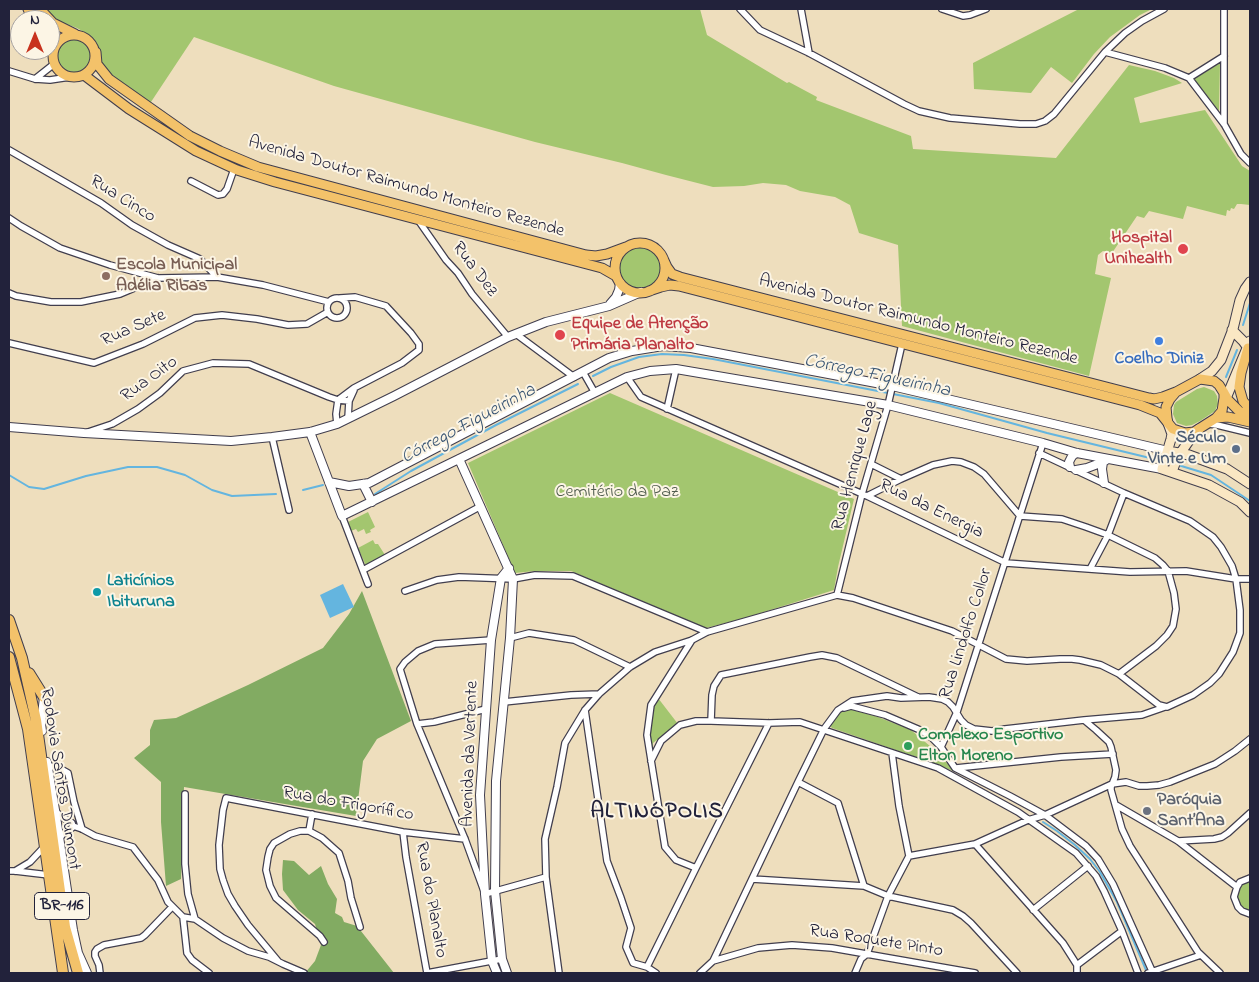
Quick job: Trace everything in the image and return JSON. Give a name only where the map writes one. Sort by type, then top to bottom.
[{"type":"highway","name":"Rodovia Santos Dumont","points":[[9,620],[22,658],[45,765],[65,927],[78,973]]},
{"type":"highway","name":"Rodovia Santos Dumont","points":[[9,657],[12,682],[28,729],[63,973]]},
{"type":"highway","points":[[22,658],[44,697]]},
{"type":"main road","name":"Avenida Doutor Raimundo Monteiro Rezende","points":[[40,9],[53,23],[82,36],[93,45],[98,64],[109,79],[190,136],[258,167],[586,255],[607,254],[633,244],[642,243],[650,245],[657,250],[672,274],[680,277],[1149,398],[1163,397],[1176,392]]},
{"type":"main road","points":[[60,40],[68,35],[76,34]]},
{"type":"main road","points":[[53,60],[58,70],[63,74],[77,77],[84,75],[91,69],[96,58],[96,52]]},
{"type":"main road","name":"Avenida Doutor Raimundo Monteiro Rezende","points":[[84,75],[130,109],[196,151],[234,169],[275,182],[602,268],[618,279],[626,288],[634,292],[646,292],[670,285],[679,286],[1140,405],[1160,413],[1168,423]]},
{"type":"main road","points":[[618,279],[615,266],[621,252],[626,248]]},
{"type":"main road","points":[[646,292],[658,285],[663,277],[665,270],[662,256]]},
{"type":"main road","points":[[1250,282],[1240,300],[1221,360],[1212,371],[1176,392],[1166,407],[1172,439],[1162,469],[1209,485],[1240,502],[1250,512]]},
{"type":"main road","points":[[1232,330],[1249,344]]},
{"type":"main road","points":[[1168,423],[1173,429],[1183,432],[1194,432],[1216,418],[1222,410],[1224,399],[1249,344]]},
{"type":"main road","points":[[1249,344],[1239,388],[1243,401],[1250,409]]},
{"type":"main road","points":[[1200,379],[1214,381],[1220,385],[1224,399],[1239,411],[1250,416]]},
{"type":"main road","points":[[1216,418],[1228,417],[1250,422]]},
{"type":"main road","points":[[1172,472],[1180,453],[1192,435],[1202,427]]},
{"type":"main road","points":[[1168,451],[1196,457],[1227,469],[1250,484]]},
{"type":"street","points":[[740,9],[760,30],[809,53],[919,111],[950,118],[1020,124],[1036,124],[1050,118],[1105,52],[1125,32],[1164,9]]},
{"type":"street","points":[[801,9],[809,53]]},
{"type":"street","points":[[942,9],[962,16],[986,9]]},
{"type":"street","points":[[1224,9],[1224,124]]},
{"type":"street","points":[[1105,52],[1165,68],[1189,78],[1224,124],[1241,154],[1250,163]]},
{"type":"street","points":[[1189,78],[1224,56]]},
{"type":"street","points":[[35,79],[54,64]]},
{"type":"street","points":[[9,71],[35,79],[50,80],[70,77]]},
{"type":"street","name":"Rua Cinco","points":[[9,150],[101,203],[132,225],[168,245],[200,259],[217,276]]},
{"type":"street","points":[[191,181],[218,195],[223,194],[227,189],[234,169]]},
{"type":"street","points":[[9,218],[60,248],[110,265],[158,278],[217,276],[263,284],[329,302]]},
{"type":"street","name":"Rua Dez","points":[[418,220],[472,294],[512,336]]},
{"type":"street","points":[[9,293],[51,302],[81,302],[120,294],[158,278]]},
{"type":"street","points":[[609,306],[619,290],[618,279]]},
{"type":"street","points":[[9,427],[231,441],[310,432],[336,424],[512,336],[546,322],[609,306],[646,292]]},
{"type":"street","points":[[336,424],[338,400],[354,388],[402,363],[419,350],[419,344],[411,333],[386,306],[355,298],[340,298],[334,298],[327,307],[330,315],[336,318],[343,317],[345,314],[348,308],[346,302],[340,298]]},
{"type":"street","name":"Rua Sete","points":[[9,342],[94,363],[143,344],[195,318],[222,315],[288,326],[307,324],[328,312]]},
{"type":"street","points":[[512,336],[574,377]]},
{"type":"street","name":"Rua Henrique Lage","points":[[837,595],[888,405],[902,344]]},
{"type":"street","points":[[329,482],[349,486],[369,483],[609,358],[632,351],[663,346],[691,348],[892,386],[1168,451]]},
{"type":"street","name":"Rua Oito","points":[[84,433],[112,424],[138,409],[160,393],[183,371],[213,363],[249,364],[329,397],[349,401]]},
{"type":"street","points":[[667,409],[676,368]]},
{"type":"street","points":[[342,516],[627,376],[676,368],[888,405],[1105,460],[1162,469]]},
{"type":"street","points":[[583,372],[595,393]]},
{"type":"street","name":"Rua da Energia","points":[[627,376],[640,397],[864,495],[1006,563],[1130,572],[1186,571],[1250,580]]},
{"type":"street","points":[[348,418],[349,401],[354,388]]},
{"type":"street","points":[[1216,418],[1217,422],[1226,427]]},
{"type":"street","points":[[1202,427],[1210,424],[1250,433]]},
{"type":"street","points":[[310,432],[368,584]]},
{"type":"street","points":[[272,437],[289,510]]},
{"type":"street","name":"Rua Lindolfo Collor","points":[[941,747],[957,712],[1043,443]]},
{"type":"street","points":[[700,973],[713,961],[798,782],[824,730],[838,710],[852,702],[887,696],[901,698],[929,697],[948,702],[968,726],[974,729],[985,730],[1005,730],[1142,715],[1167,707],[1192,695],[1219,674],[1234,652],[1240,633],[1240,610],[1236,579],[1228,557],[1217,542],[1190,521],[1124,493],[1039,453]]},
{"type":"street","points":[[1073,468],[1069,462],[1073,455],[1077,453]]},
{"type":"street","name":"Avenida da Vertente","points":[[459,460],[513,579],[510,638],[496,781],[495,891],[502,959],[507,973]]},
{"type":"street","points":[[1073,468],[1087,468],[1105,460]]},
{"type":"street","points":[[1104,483],[1102,471],[1105,460]]},
{"type":"street","points":[[864,495],[933,465],[952,461],[965,463],[984,474],[1020,516],[1062,520],[1086,526],[1146,553],[1168,571],[1176,609],[1172,626],[1167,635],[1156,646],[1119,674]]},
{"type":"street","points":[[871,464],[901,479]]},
{"type":"street","points":[[362,484],[372,502]]},
{"type":"street","points":[[1090,569],[1108,535],[1124,493]]},
{"type":"street","points":[[363,570],[481,506]]},
{"type":"street","name":"Avenida da Vertente","points":[[497,973],[492,961],[485,894],[480,795],[491,640],[501,578],[509,568]]},
{"type":"street","points":[[405,591],[437,580],[458,577],[513,579],[535,575],[573,576],[707,632]]},
{"type":"street","points":[[559,973],[546,877],[545,839],[565,743],[585,710],[599,694],[630,667],[655,652],[692,640],[707,632],[837,595],[853,598],[952,631],[1006,659],[1027,661],[1080,660],[1101,666],[1119,674],[1159,706],[1167,707]]},
{"type":"street","points":[[510,638],[529,633],[574,640],[630,667]]},
{"type":"street","points":[[491,640],[436,644],[418,651],[400,669],[417,724],[465,839],[485,894],[546,877]]},
{"type":"street","points":[[692,640],[651,705],[647,735],[665,848],[676,860],[696,868]]},
{"type":"street","points":[[711,720],[712,695],[714,686],[721,675],[822,655],[837,658],[919,697]]},
{"type":"street","points":[[504,702],[599,694]]},
{"type":"street","points":[[44,697],[41,724],[45,765],[55,810],[73,930],[78,953],[87,973]]},
{"type":"street","points":[[838,710],[851,706],[885,714],[920,730],[941,747],[955,768],[1045,816],[1086,846],[1098,859],[1113,884],[1151,973],[1201,955]]},
{"type":"street","points":[[417,724],[434,722],[486,709]]},
{"type":"street","points":[[585,710],[607,861],[631,928],[626,947],[633,963],[656,973]]},
{"type":"street","points":[[651,761],[661,741],[680,725],[711,720],[769,723],[800,722],[938,768],[1018,812],[1076,853],[1096,876],[1104,891],[1138,973]]},
{"type":"street","points":[[1084,720],[1108,742],[1113,754],[1116,773],[1111,790],[1122,828],[1130,846],[1198,952],[1220,973]]},
{"type":"street","points":[[647,968],[769,723]]},
{"type":"street","points":[[909,856],[975,844],[1028,820],[1045,816],[1112,784],[1126,782],[1147,786],[1170,782],[1215,764],[1250,739]]},
{"type":"street","points":[[855,973],[861,959],[867,954],[888,896],[909,856],[899,806],[892,753]]},
{"type":"street","points":[[955,768],[1061,757],[1113,754]]},
{"type":"street","points":[[45,765],[59,768],[68,773],[82,829]]},
{"type":"street","points":[[798,782],[838,803],[864,886]]},
{"type":"street","points":[[185,794],[185,864],[188,894],[195,920]]},
{"type":"street","name":"Rua do Frigorífico","points":[[278,961],[235,906],[223,880],[220,869],[219,845],[226,798],[403,832],[465,839]]},
{"type":"street","points":[[1116,805],[1178,841],[1237,887]]},
{"type":"street","points":[[55,810],[60,816],[72,823],[73,826],[95,836],[133,847],[158,880],[168,902],[183,917],[195,920],[248,951],[269,957],[304,973]]},
{"type":"street","points":[[1178,841],[1222,837],[1250,813]]},
{"type":"street","points":[[309,831],[312,814]]},
{"type":"street","points":[[59,839],[73,826]]},
{"type":"street","points":[[324,942],[320,936],[276,898],[272,892],[266,870],[270,849],[274,843],[290,834],[309,831],[322,838],[339,853],[360,927]]},
{"type":"street","name":"Rua do Planalto","points":[[403,832],[427,973]]},
{"type":"street","points":[[975,844],[1063,943],[1077,965],[1077,973]]},
{"type":"street","points":[[12,871],[30,862],[45,846]]},
{"type":"street","points":[[1034,910],[1088,866]]},
{"type":"street","points":[[12,871],[49,876]]},
{"type":"street","points":[[1250,878],[1237,887],[1234,897],[1235,902],[1242,911],[1250,914]]},
{"type":"street","points":[[752,879],[864,886],[888,896],[957,912],[971,923],[1016,973]]},
{"type":"street","points":[[100,973],[100,966],[95,956],[95,952],[98,949],[104,945],[141,938],[146,935],[172,906]]},
{"type":"street","points":[[183,917],[187,953],[192,960],[209,973]]},
{"type":"street","points":[[1077,965],[1122,931]]},
{"type":"street","name":"Rua Roquete Pinto","points":[[713,961],[758,948],[792,945],[832,948],[975,973]]},
{"type":"street","points":[[427,973],[502,959]]},
{"type":"green space","points":[[700,9],[707,35],[787,83],[789,82],[817,97],[816,100],[911,136],[913,149],[1056,158],[1129,65],[1155,71],[1182,83],[1134,98],[1140,123],[1205,110],[1242,166],[1250,171],[1250,205],[1237,204],[1234,209],[1227,210],[1226,216],[1187,206],[1183,219],[1149,211],[1144,218],[1137,216],[1112,253],[1103,251],[1098,255],[1095,274],[1111,278],[1089,376],[902,326],[898,245],[859,233],[850,205],[835,197],[800,191],[786,185],[763,183],[713,187],[535,142],[334,86],[194,37],[149,105],[107,75],[95,43],[89,35],[60,22],[60,10],[44,10]]},
{"type":"green space","points":[[1079,9],[1152,9],[1140,15],[1110,37],[1094,54],[1072,83],[1051,67],[1031,93],[974,89],[973,63]]},
{"type":"green space","points":[[67,38],[81,38],[91,48],[91,62],[81,72],[67,72],[57,62],[57,60],[60,60],[60,44]]},
{"type":"green space","points":[[1220,63],[1219,111],[1194,79]]},
{"type":"green space","points":[[644,247],[652,250],[658,256],[661,268],[658,280],[652,286],[636,289],[628,286],[622,280],[619,264],[622,256],[628,250]]},
{"type":"green space","points":[[1204,387],[1214,391],[1217,396],[1218,404],[1215,411],[1192,425],[1186,426],[1177,423],[1173,414],[1176,402],[1197,389]]},
{"type":"green space","name":"Cemitério da Paz","points":[[610,393],[854,499],[834,590],[745,618],[706,628],[571,571],[515,573],[468,463]]},
{"type":"green space","points":[[368,512],[375,527],[370,530],[371,532],[366,534],[364,529],[358,532],[356,529],[351,531],[348,522]]},
{"type":"green space","points":[[373,540],[385,555],[366,566],[358,548]]},
{"type":"green space","points":[[362,591],[411,721],[377,739],[363,761],[356,816],[184,787],[181,879],[166,886],[161,822],[161,782],[134,758],[150,745],[150,730],[154,720],[176,718],[323,648],[349,614]]},
{"type":"green space","points":[[658,698],[678,724],[653,743],[653,751],[649,735],[654,707]]},
{"type":"green space","name":"Complexo Esportivo Elton Moreno","points":[[850,709],[878,717],[911,730],[937,752],[955,772],[830,726],[841,711]]},
{"type":"green space","points":[[283,860],[294,861],[309,875],[321,866],[328,884],[337,899],[335,913],[342,917],[344,922],[357,926],[394,973],[305,973],[315,961],[321,945],[315,924],[298,910],[283,890]]},
{"type":"green space","points":[[1250,879],[1250,913],[1239,908],[1236,891],[1238,886]]},
{"type":"water","points":[[343,584],[354,607],[330,618],[320,595]]},
{"type":"waterway","name":"Córrego Figueirinha","points":[[1243,325],[1250,303]]},
{"type":"waterway","name":"Córrego Figueirinha","points":[[1226,377],[1237,350]]},
{"type":"waterway","name":"Córrego Figueirinha","points":[[593,376],[639,357],[662,354],[684,355],[888,393]]},
{"type":"waterway","name":"Córrego Figueirinha","points":[[375,494],[411,471],[496,425],[578,384]]},
{"type":"waterway","name":"Córrego Figueirinha","points":[[893,394],[939,403],[1047,433],[1154,459]]},
{"type":"waterway","name":"Córrego Figueirinha","points":[[1178,465],[1211,475],[1250,501]]},
{"type":"waterway","name":"Córrego Figueirinha","points":[[9,475],[29,487],[44,489],[86,476],[128,467],[157,467],[185,475],[212,490],[232,496],[276,494]]},
{"type":"waterway","name":"Córrego Figueirinha","points":[[303,490],[323,485]]},
{"type":"waterway","points":[[1043,822],[1075,845],[1100,872],[1117,902],[1146,970]]},
{"type":"place","name":"Hospital Unihealth","points":[[1183,249]]},
{"type":"place","name":"Escola Municipal Adélia Ribas","points":[[106,276]]},
{"type":"place","name":"Equipe de Atenção Primária Planalto","points":[[560,335]]},
{"type":"place","name":"Coelho Diniz","points":[[1159,341]]},
{"type":"place","name":"Século Vinte e Um","points":[[1236,449]]},
{"type":"place","name":"Laticínios Ibituruna","points":[[97,592]]},
{"type":"place","name":"Complexo Esportivo Elton Moreno","points":[[908,746]]},
{"type":"place","name":"Paróquia Sant’Ana","points":[[1147,811]]},
{"type":"district","name":"ALTINÓPOLIS","points":[[657,813]]}]
